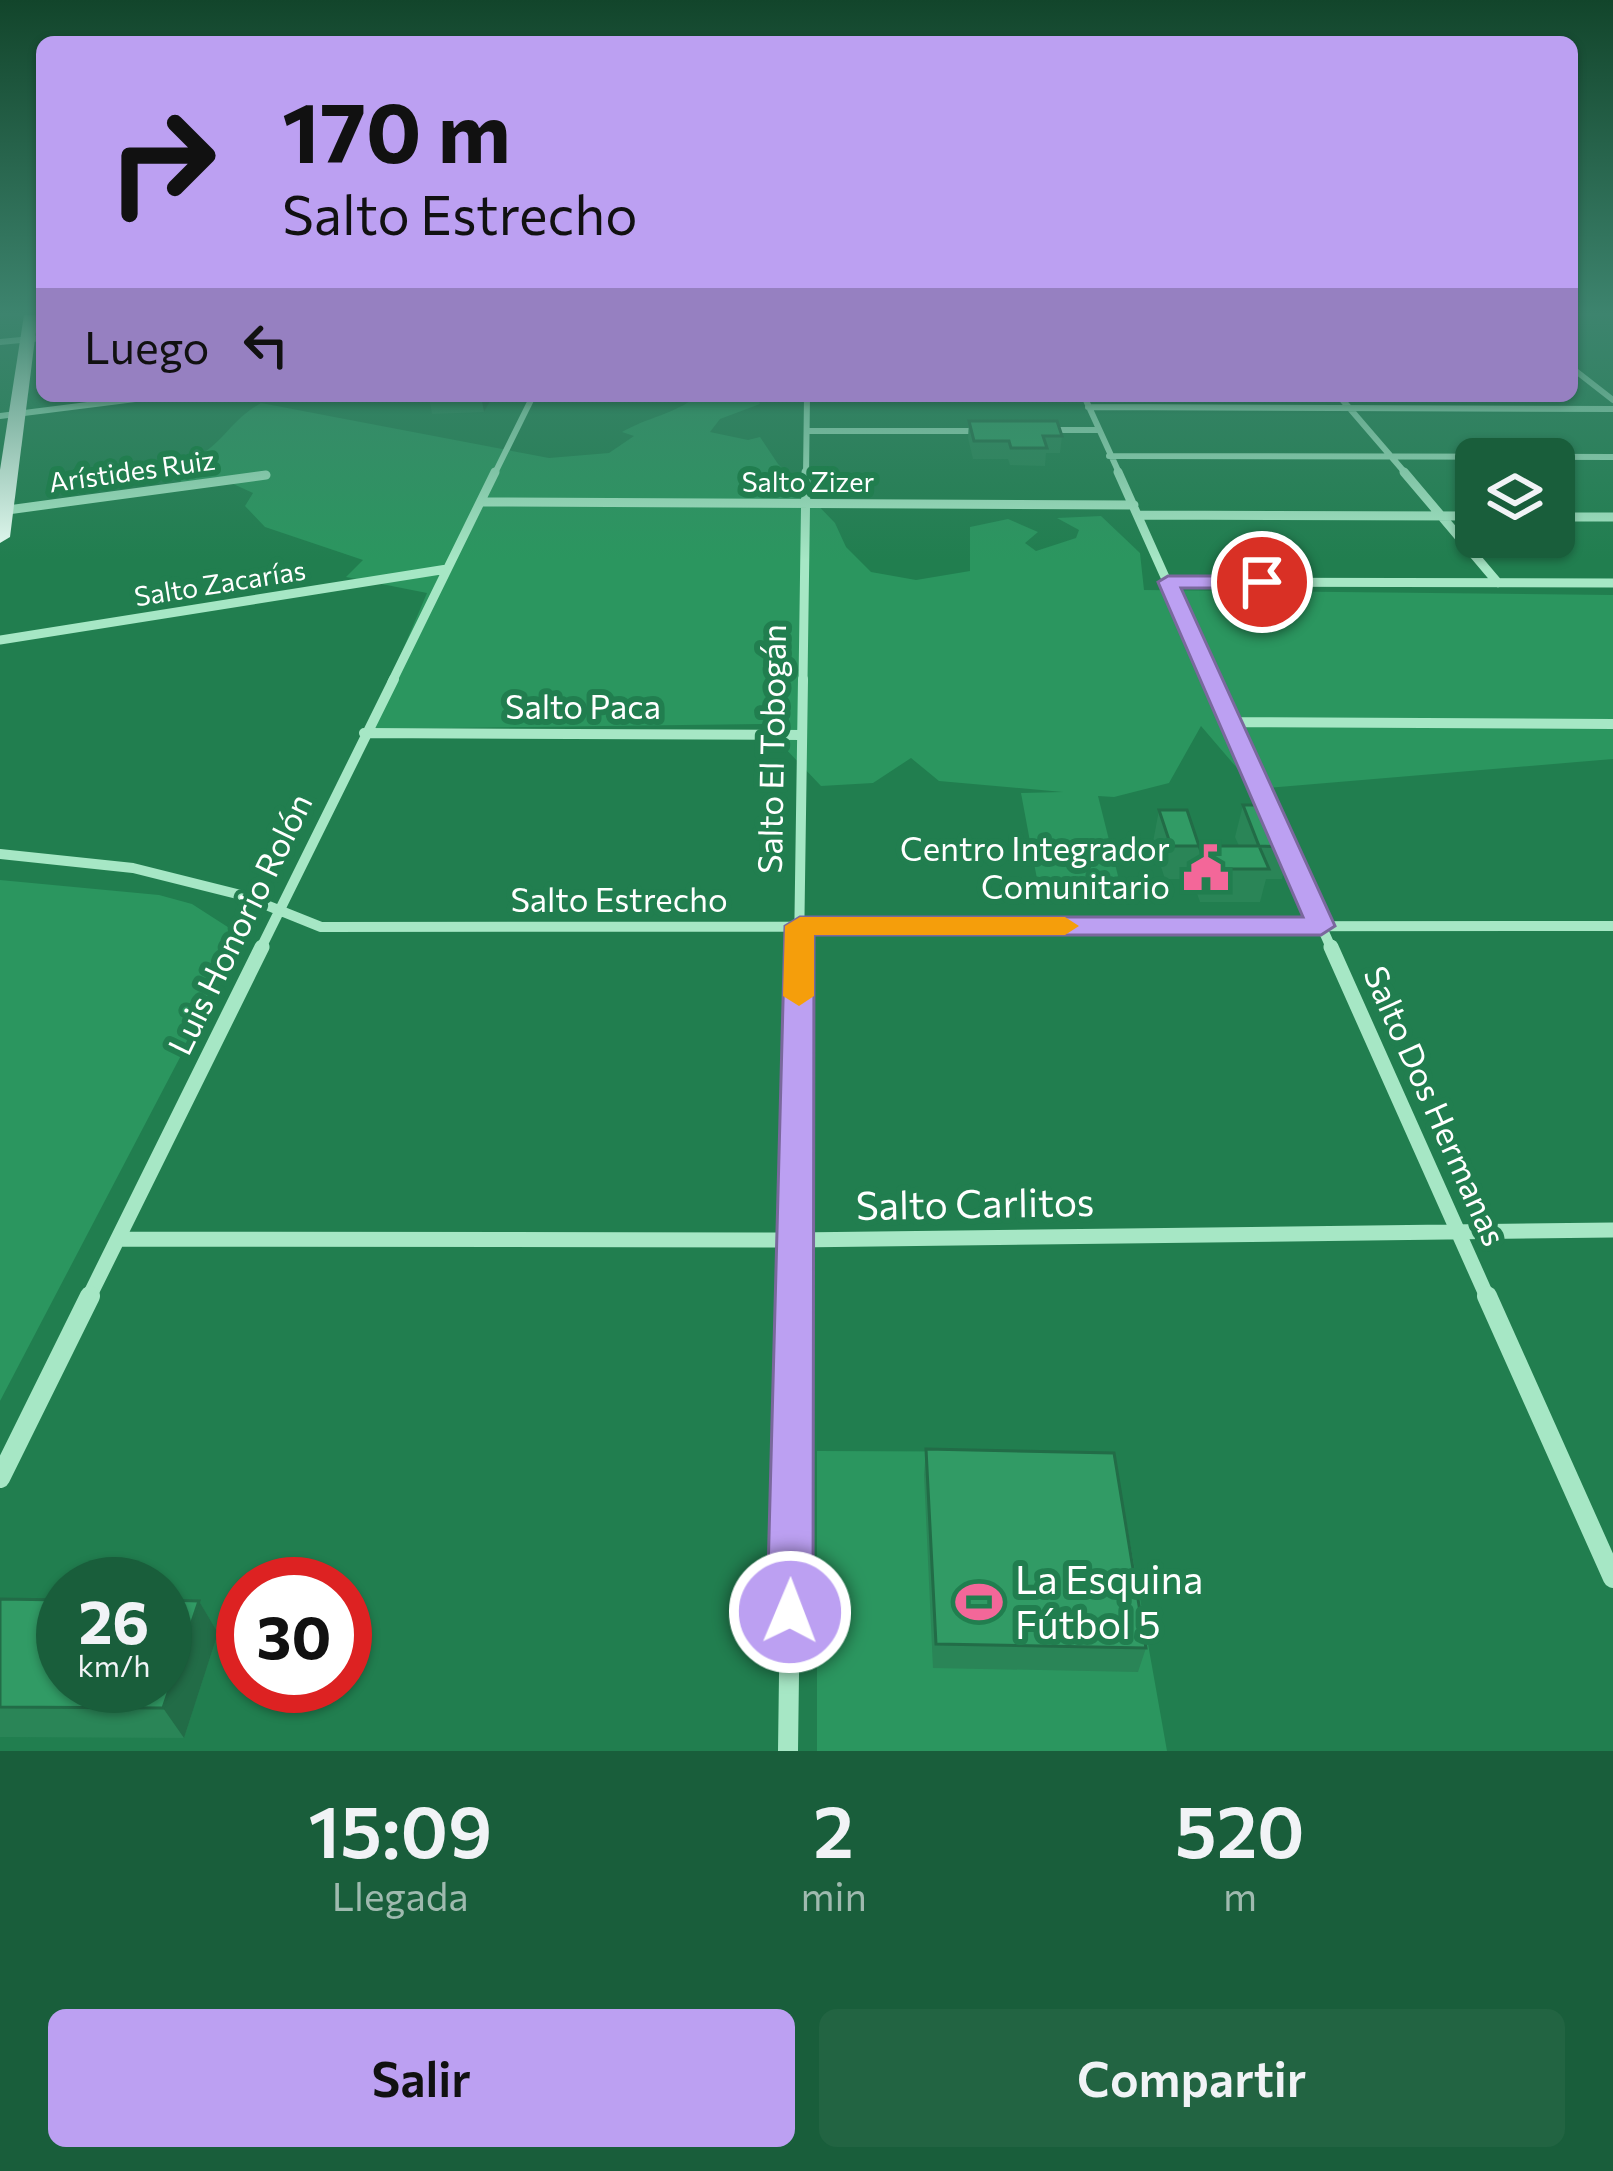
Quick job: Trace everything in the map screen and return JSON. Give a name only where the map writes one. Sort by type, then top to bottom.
[{"type":"main road","points":[[0,537],[9,415]]},
{"type":"street","points":[[9,415],[112,402]]},
{"type":"street","name":"Luis Honorio Rolón","points":[[0,1478],[122,1239],[364,733],[530,402]]},
{"type":"street","name":"Salto El Tobogán","points":[[788,1751],[807,402]]},
{"type":"street","name":"Salto Dos Hermanas","points":[[1086,402],[1613,1579]]},
{"type":"street","points":[[1344,402],[1498,583]]},
{"type":"street","points":[[1088,407],[1613,404]]},
{"type":"street","points":[[807,431],[986,430]]},
{"type":"street","points":[[1031,430],[1099,430]]},
{"type":"street","points":[[1109,456],[1613,458]]},
{"type":"street","name":"Arístides Ruiz","points":[[2,511],[266,475]]},
{"type":"street","name":"Salto Zizer","points":[[483,502],[1455,516]]},
{"type":"street","points":[[1575,517],[1613,517]]},
{"type":"street","name":"Salto Zacarías","points":[[0,640],[447,569]]},
{"type":"street","points":[[1168,582],[1613,583]]},
{"type":"street","points":[[1230,722],[1613,724]]},
{"type":"street","name":"Salto Paca","points":[[364,733],[802,735]]},
{"type":"street","name":"Salto Estrecho","points":[[0,854],[133,868],[242,895],[321,927],[1613,926]]},
{"type":"street","name":"Salto Carlitos","points":[[122,1239],[795,1240],[1613,1229]]},
{"type":"green space","points":[[688,402],[759,402],[720,419],[710,432],[748,440],[760,437],[871,572],[916,580],[970,571],[970,527],[1008,519],[1038,532],[1025,543],[1036,551],[1076,538],[1079,530],[1057,518],[1101,516],[1140,553],[1144,590],[1613,595],[1613,759],[1255,789],[1201,726],[1169,783],[1114,797],[1098,796],[1119,880],[1037,879],[1021,793],[1063,792],[939,781],[911,758],[873,783],[821,786],[762,724],[369,729],[427,593],[346,577],[363,560],[265,527],[245,506],[253,493],[231,483],[180,483],[187,462],[261,403],[549,458],[609,453],[634,436],[622,432]]},
{"type":"green space","points":[[0,880],[159,895],[192,904],[234,931],[231,960],[0,1401]]},
{"type":"green space","name":"La Esquina Fútbol 5","points":[[817,1451],[1114,1452],[1167,1751],[817,1751]]},
{"type":"building","points":[[969,421],[1057,421],[1062,436],[1043,436],[1047,448],[1011,448],[1009,441],[974,441]]},
{"type":"building","points":[[1243,805],[1272,805],[1290,847],[1259,846]]},
{"type":"building","points":[[1159,810],[1187,810],[1199,846],[1171,846]]},
{"type":"building","points":[[1199,846],[1259,846],[1269,869],[1208,869]]},
{"type":"building","points":[[926,1449],[1114,1453],[1146,1648],[936,1644]]},
{"type":"building","points":[[0,1599],[36,1600],[36,1707],[0,1707]]},
{"type":"slow traffic","points":[[799,996],[800,926],[1065,926]]},
{"type":"place","name":"Centro Integrador Comunitario","points":[[1206,868]]},
{"type":"place","name":"La Esquina Fútbol 5","points":[[979,1602]]},
{"type":"route","points":[[790,1612],[800,926],[1321,926],[1168,582],[1262,582]]}]
